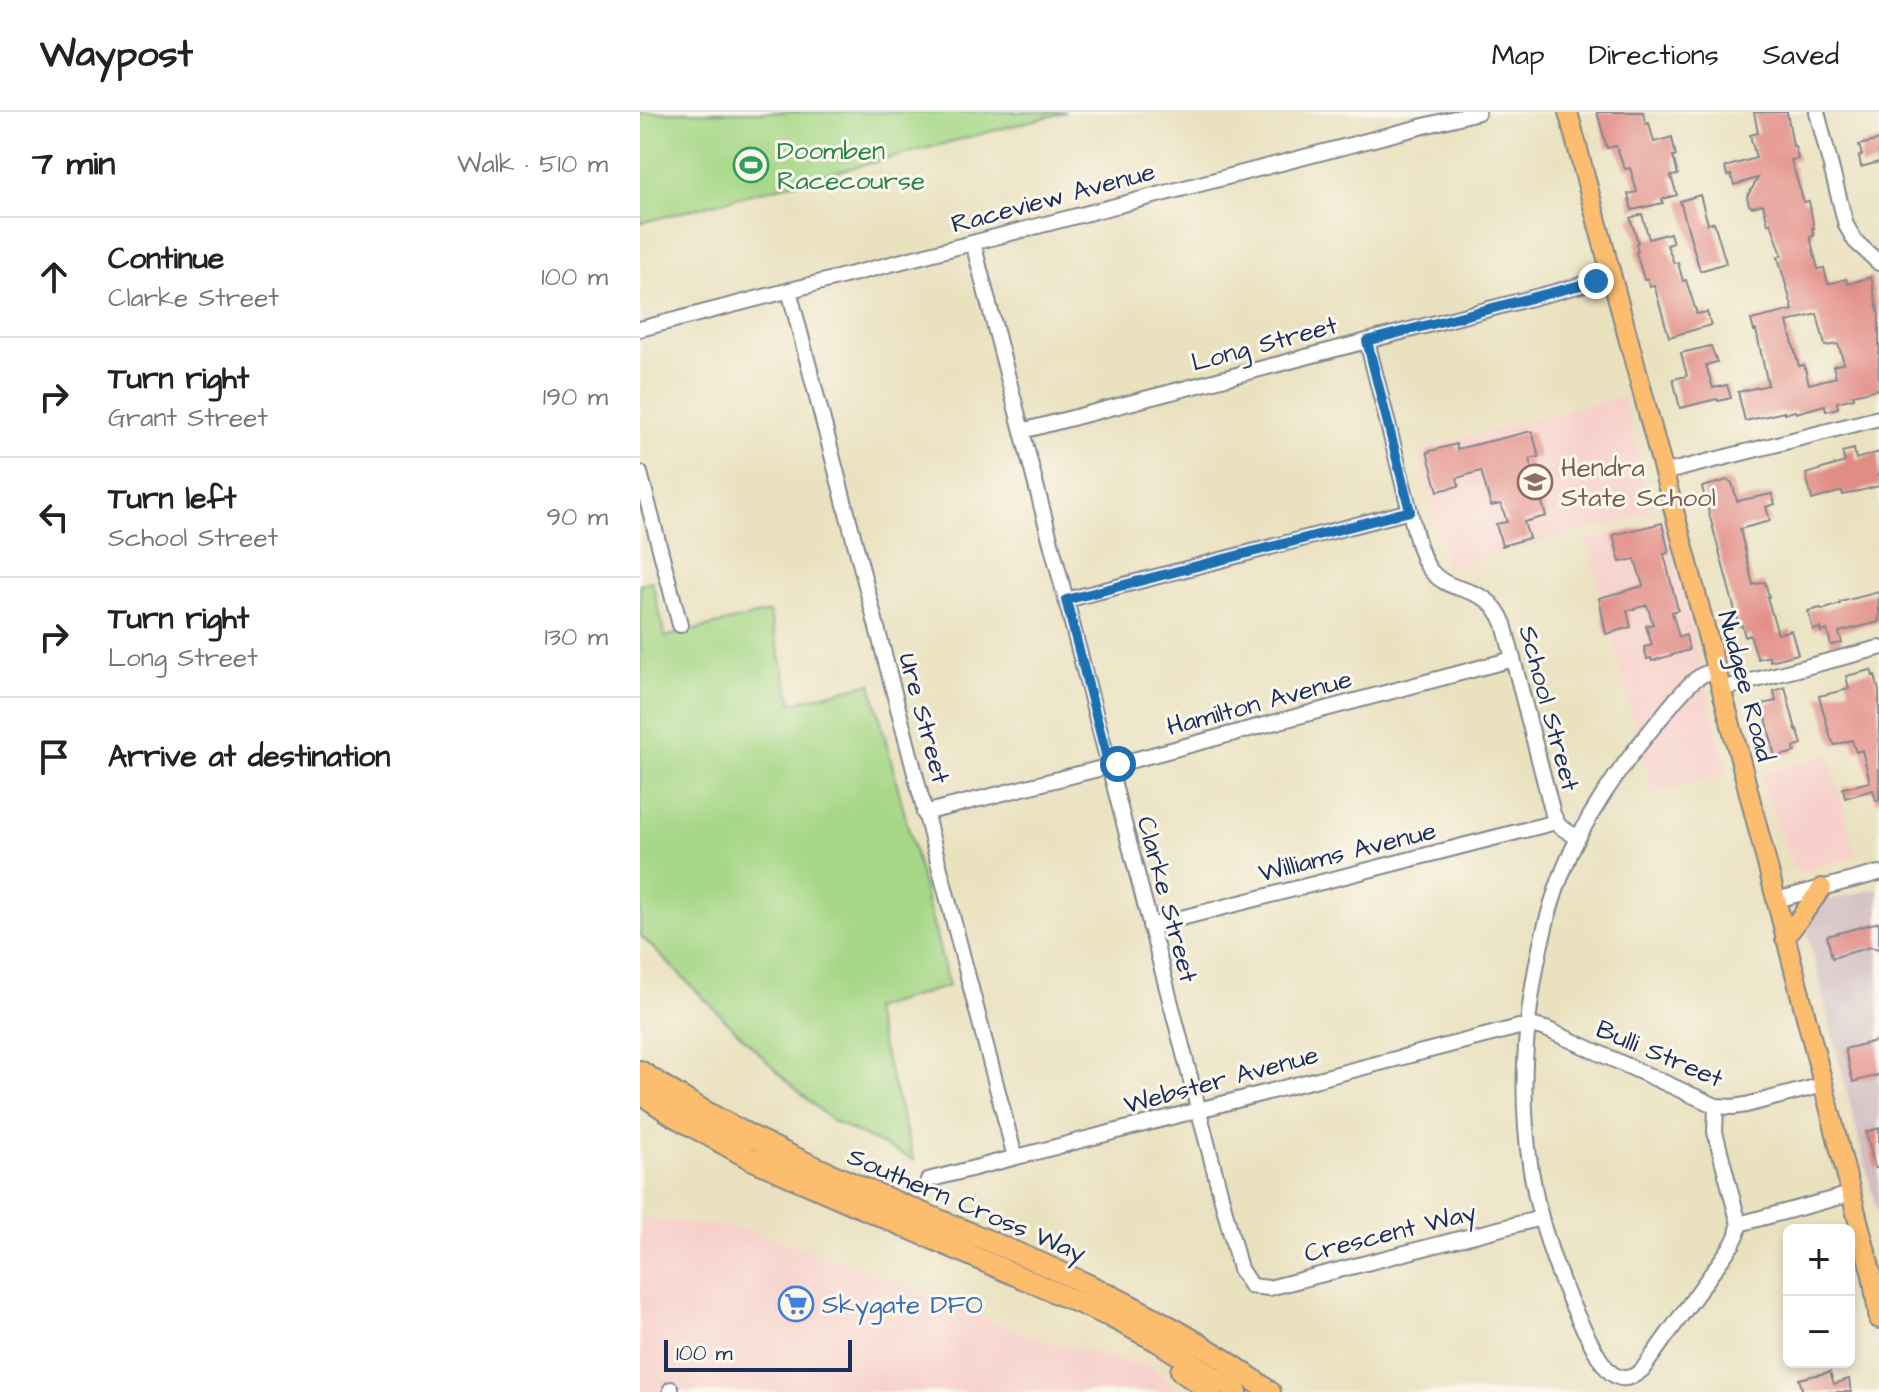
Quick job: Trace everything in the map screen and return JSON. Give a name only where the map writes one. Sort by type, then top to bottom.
[{"type":"highway","name":"Southern Cross Way","points":[[640,1071],[682,1099],[755,1139],[1136,1307],[1219,1355],[1270,1392]]},
{"type":"highway","name":"Southern Cross Way","points":[[640,1093],[687,1124],[751,1159],[1087,1306],[1157,1341],[1237,1392]]},
{"type":"highway","points":[[1087,1306],[1105,1326],[1211,1392]]},
{"type":"main road","name":"Nudgee Road","points":[[1568,112],[1776,900],[1872,1275],[1879,1319]]},
{"type":"main road","points":[[1785,938],[1822,888]]},
{"type":"main road","name":"Nudgee Road","points":[[1872,1275],[1879,1293]]},
{"type":"street","name":"Raceview Avenue","points":[[640,329],[1478,112]]},
{"type":"street","points":[[1817,112],[1846,225],[1855,241],[1879,263]]},
{"type":"street","name":"Clarke Street","points":[[973,243],[1240,1269],[1251,1286]]},
{"type":"street","name":"Long Street","points":[[1022,431],[1612,277]]},
{"type":"street","name":"Ure Street","points":[[789,290],[1015,1157]]},
{"type":"street","name":"School Street","points":[[1367,341],[1421,551],[1430,570],[1445,583],[1478,594],[1497,609],[1504,624],[1556,822],[1578,838]]},
{"type":"street","points":[[1663,473],[1879,418]]},
{"type":"street","points":[[640,473],[680,625]]},
{"type":"street","points":[[1066,600],[1410,511]]},
{"type":"street","points":[[1721,689],[1879,648]]},
{"type":"street","name":"Hamilton Avenue","points":[[924,813],[1513,659]]},
{"type":"street","points":[[1716,671],[1697,677],[1659,719],[1612,783],[1578,838],[1563,873],[1538,953],[1527,1026],[1524,1119],[1541,1218],[1555,1266],[1576,1315],[1605,1369],[1617,1379],[1633,1377],[1642,1370],[1737,1235],[1739,1224],[1715,1132],[1716,1106]]},
{"type":"street","name":"Williams Avenue","points":[[1150,926],[1556,822]]},
{"type":"street","points":[[1776,900],[1879,873]]},
{"type":"street","name":"Webster Avenue","points":[[928,1180],[1527,1026]]},
{"type":"street","name":"Bulli Street","points":[[1527,1026],[1546,1029],[1716,1106],[1746,1105],[1823,1085]]},
{"type":"street","points":[[1739,1224],[1851,1194]]},
{"type":"street","name":"Crescent Way","points":[[1251,1286],[1269,1288],[1541,1218]]},
{"type":"shaded area","name":"Hendra State School","points":[[1623,396],[1653,513],[1448,567],[1418,450]]},
{"type":"shaded area","points":[[1664,520],[1728,772],[1652,794],[1587,541]]},
{"type":"shaded area","points":[[1830,755],[1856,856],[1802,872],[1793,867],[1759,774]]},
{"type":"shaded area","points":[[1879,888],[1879,1220],[1808,935],[1812,912],[1828,900]]},
{"type":"shaded area","name":"Skygate DFO","points":[[640,1218],[745,1229],[866,1269],[1037,1339],[1148,1366],[1184,1392],[640,1392]]},
{"type":"green space","name":"Doomben Racecourse","points":[[640,112],[1066,112],[640,223]]},
{"type":"green space","points":[[652,581],[665,637],[769,612],[792,703],[871,683],[949,986],[872,1009],[914,1160],[832,1121],[788,1082],[640,935],[640,584]]},
{"type":"building","points":[[1597,112],[1643,112],[1654,142],[1672,137],[1678,175],[1671,176],[1677,195],[1662,199],[1663,203],[1632,210],[1628,194],[1637,192],[1630,168],[1625,169],[1616,146],[1607,148]]},
{"type":"building","points":[[1754,112],[1787,112],[1798,159],[1791,160],[1804,202],[1809,201],[1814,228],[1814,236],[1810,237],[1818,269],[1824,268],[1828,284],[1846,279],[1848,284],[1871,277],[1879,316],[1879,389],[1853,395],[1854,398],[1837,402],[1838,408],[1826,411],[1825,405],[1745,421],[1738,392],[1768,385],[1751,320],[1793,310],[1778,257],[1782,255],[1771,223],[1768,224],[1763,204],[1749,205],[1747,197],[1758,178],[1734,185],[1725,167],[1756,158],[1750,135],[1758,133]],"holes":[[[1817,314],[1825,346],[1838,344],[1844,363],[1833,366],[1836,377],[1809,384],[1804,365],[1799,366],[1787,322]]]},
{"type":"building","points":[[1879,140],[1879,162],[1861,167],[1859,145]]},
{"type":"building","points":[[1700,195],[1708,224],[1714,222],[1726,263],[1700,271],[1680,201]]},
{"type":"building","points":[[1642,214],[1649,239],[1670,233],[1673,243],[1667,245],[1674,263],[1678,263],[1683,281],[1686,280],[1697,314],[1707,312],[1711,325],[1669,337],[1654,285],[1650,286],[1647,279],[1644,280],[1636,252],[1638,242],[1630,218]]},
{"type":"building","points":[[1711,346],[1717,362],[1706,365],[1713,388],[1727,385],[1731,398],[1680,408],[1673,379],[1687,376],[1681,353]]},
{"type":"building","points":[[1532,431],[1539,457],[1529,459],[1546,516],[1524,522],[1529,538],[1502,546],[1496,524],[1507,522],[1501,504],[1491,506],[1481,471],[1457,478],[1459,486],[1438,491],[1427,452],[1456,444],[1457,449]]},
{"type":"building","points":[[1854,449],[1856,459],[1879,452],[1879,486],[1843,495],[1842,491],[1812,500],[1806,474],[1845,462],[1842,452]]},
{"type":"building","points":[[1728,480],[1732,483],[1737,501],[1772,494],[1775,504],[1766,507],[1770,521],[1740,529],[1753,585],[1765,582],[1778,634],[1791,630],[1798,654],[1770,661],[1769,656],[1758,659],[1750,635],[1745,637],[1742,625],[1739,626],[1702,487]]},
{"type":"building","points":[[1662,523],[1669,553],[1664,554],[1678,610],[1672,612],[1679,637],[1686,635],[1689,650],[1652,661],[1651,658],[1647,659],[1644,647],[1652,645],[1646,626],[1653,624],[1647,605],[1627,611],[1631,627],[1606,634],[1599,598],[1643,586],[1635,559],[1620,562],[1613,535]]},
{"type":"building","points":[[1879,592],[1879,622],[1839,632],[1842,643],[1831,645],[1827,630],[1813,630],[1808,611],[1822,610]]},
{"type":"building","points":[[1871,670],[1879,691],[1879,801],[1876,801],[1873,790],[1845,798],[1843,788],[1870,782],[1862,750],[1856,752],[1852,740],[1835,745],[1819,696],[1849,689],[1846,676]]},
{"type":"building","points":[[1785,687],[1802,744],[1794,747],[1795,752],[1775,757],[1763,704],[1776,701],[1774,691]]},
{"type":"building","points":[[1879,922],[1879,949],[1870,947],[1832,958],[1827,936]]},
{"type":"building","points":[[1879,1040],[1879,1075],[1853,1082],[1845,1049]]},
{"type":"building","points":[[1879,1128],[1879,1168],[1875,1168],[1866,1132]]},
{"type":"building","points":[[1830,1372],[1834,1384],[1849,1379],[1851,1392],[1803,1392],[1799,1379]]},
{"type":"place","name":"Doomben Racecourse","points":[[751,165]]},
{"type":"place","name":"Hendra State School","points":[[1535,482]]},
{"type":"place","name":"Skygate DFO","points":[[796,1304]]},
{"type":"route","points":[[1118,764],[1109,766],[1066,600],[1410,511],[1367,341],[1596,281]]}]
